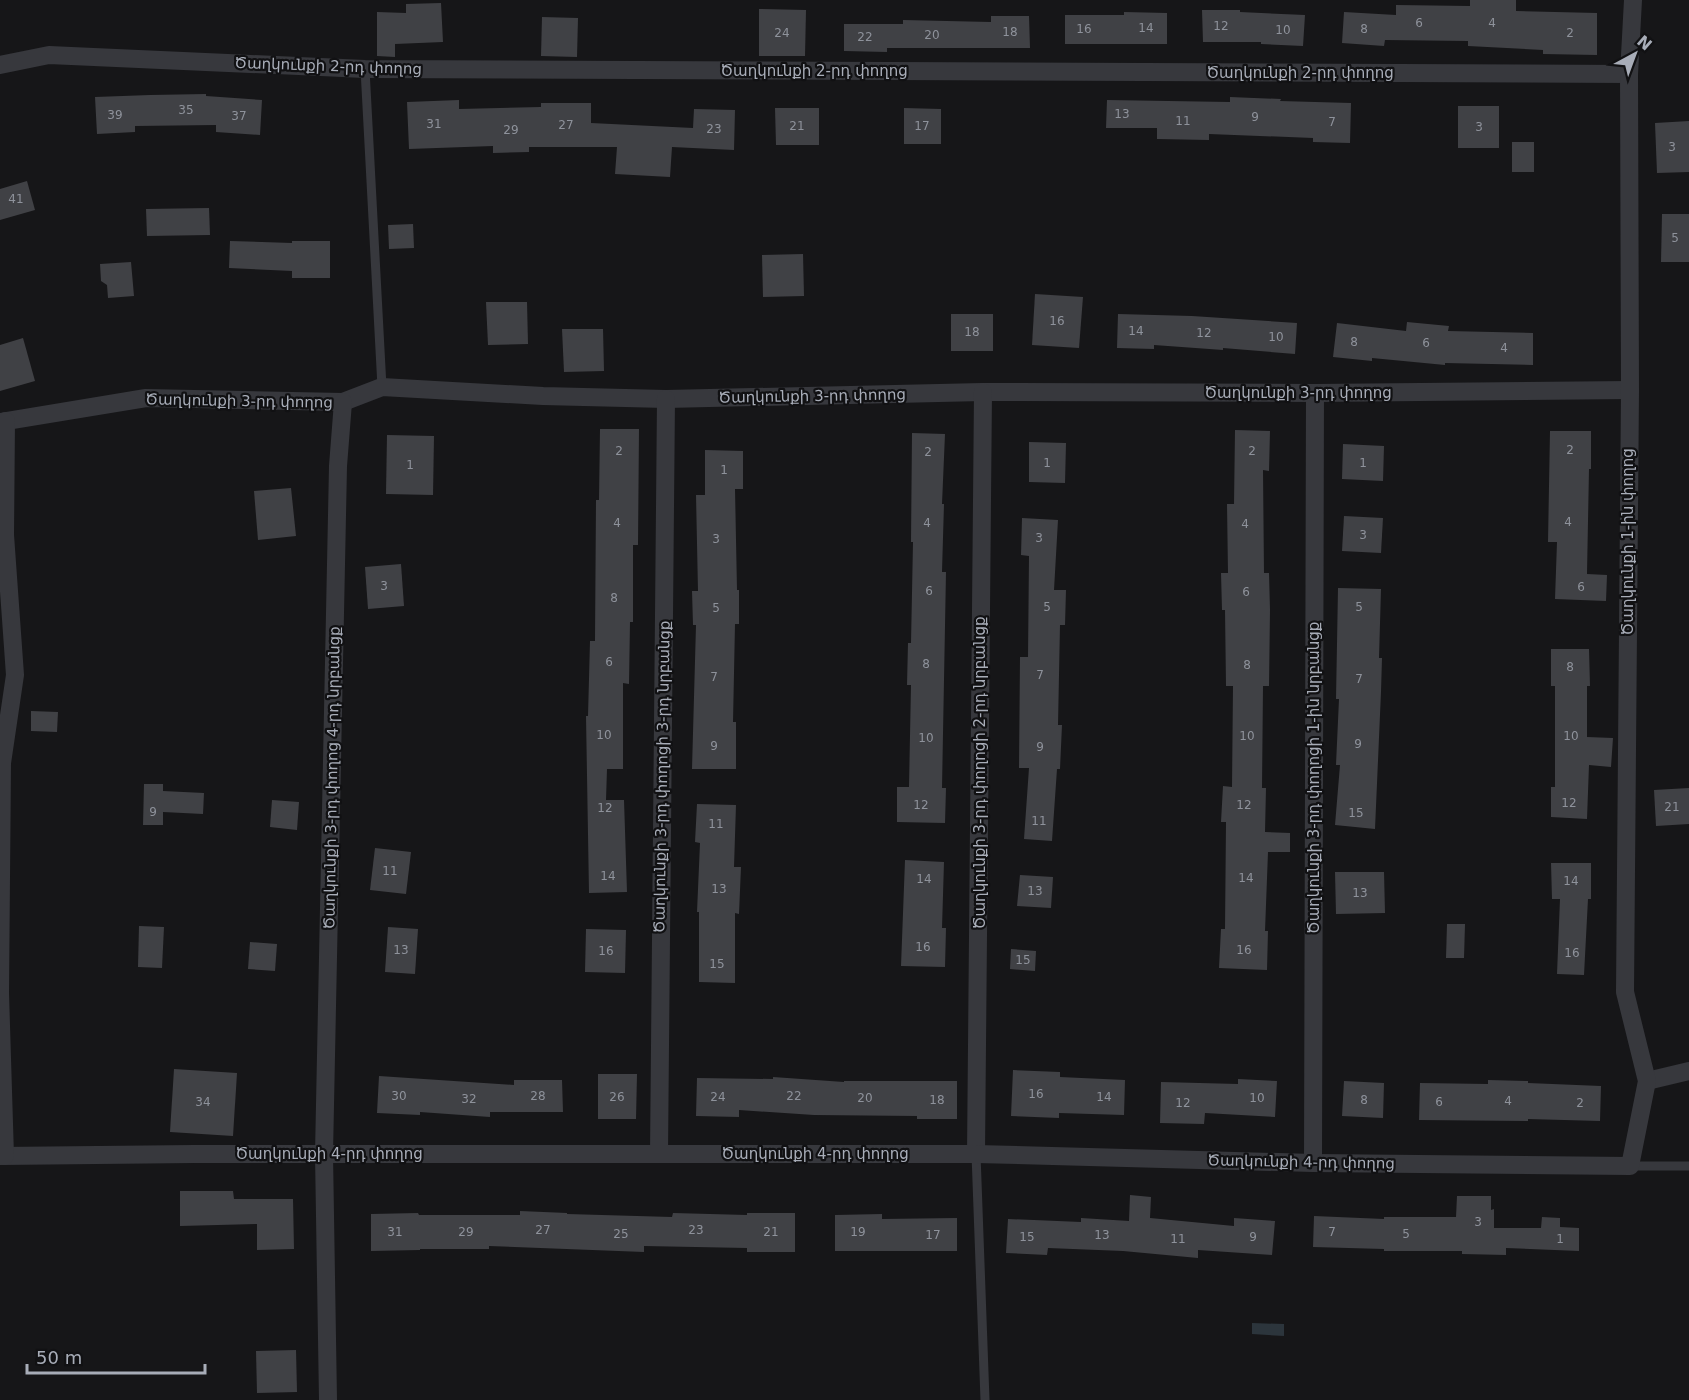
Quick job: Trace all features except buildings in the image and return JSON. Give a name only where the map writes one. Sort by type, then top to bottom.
[{"type":"street","name":"Ծաղկունքի 1-ին փողոց","points":[[1633,0],[1629,74],[1630,390],[1624,992],[1647,1081]]},
{"type":"street","name":"Ծաղկունքի 2-րդ փողոց","points":[[0,65],[49,55],[365,69],[1629,74]]},
{"type":"street","name":"Ծաղկունքի 3-րդ փողոց","points":[[3,421],[146,398],[343,402],[382,387],[543,396],[666,399],[983,392],[1315,393],[1630,390]]},
{"type":"street","name":"Ծաղկունքի 3-րդ փողոցի 2-րդ նրբանցք","points":[[976,1154],[983,392]]},
{"type":"street","name":"Ծաղկունքի 3-րդ փողոցի 1-ին նրբանցք","points":[[1313,1163],[1315,393]]},
{"type":"street","name":"Ծաղկունքի 3-րդ փողոցի 3-րդ նրբանցք","points":[[659,1154],[666,399]]},
{"type":"street","name":"Ծաղկունքի 3-րդ փողոց 4-րդ նրբանցք","points":[[328,1400],[324,1154],[337,490],[343,402]]},
{"type":"street","points":[[2,1156],[1,763],[15,675],[5,535],[3,421]]},
{"type":"street","points":[[1630,1166],[1647,1081],[1689,1071]]},
{"type":"street","name":"Ծաղկունքի 4-րդ փողոց","points":[[2,1156],[976,1154],[1313,1163],[1630,1166]]},
{"type":"lane","points":[[365,69],[382,387]]},
{"type":"lane","points":[[976,1154],[985,1400]]},
{"type":"lane","points":[[1630,1166],[1689,1166]]},
{"type":"shaded area","points":[[1252,1323],[1284,1324],[1284,1336],[1252,1334]]}]
